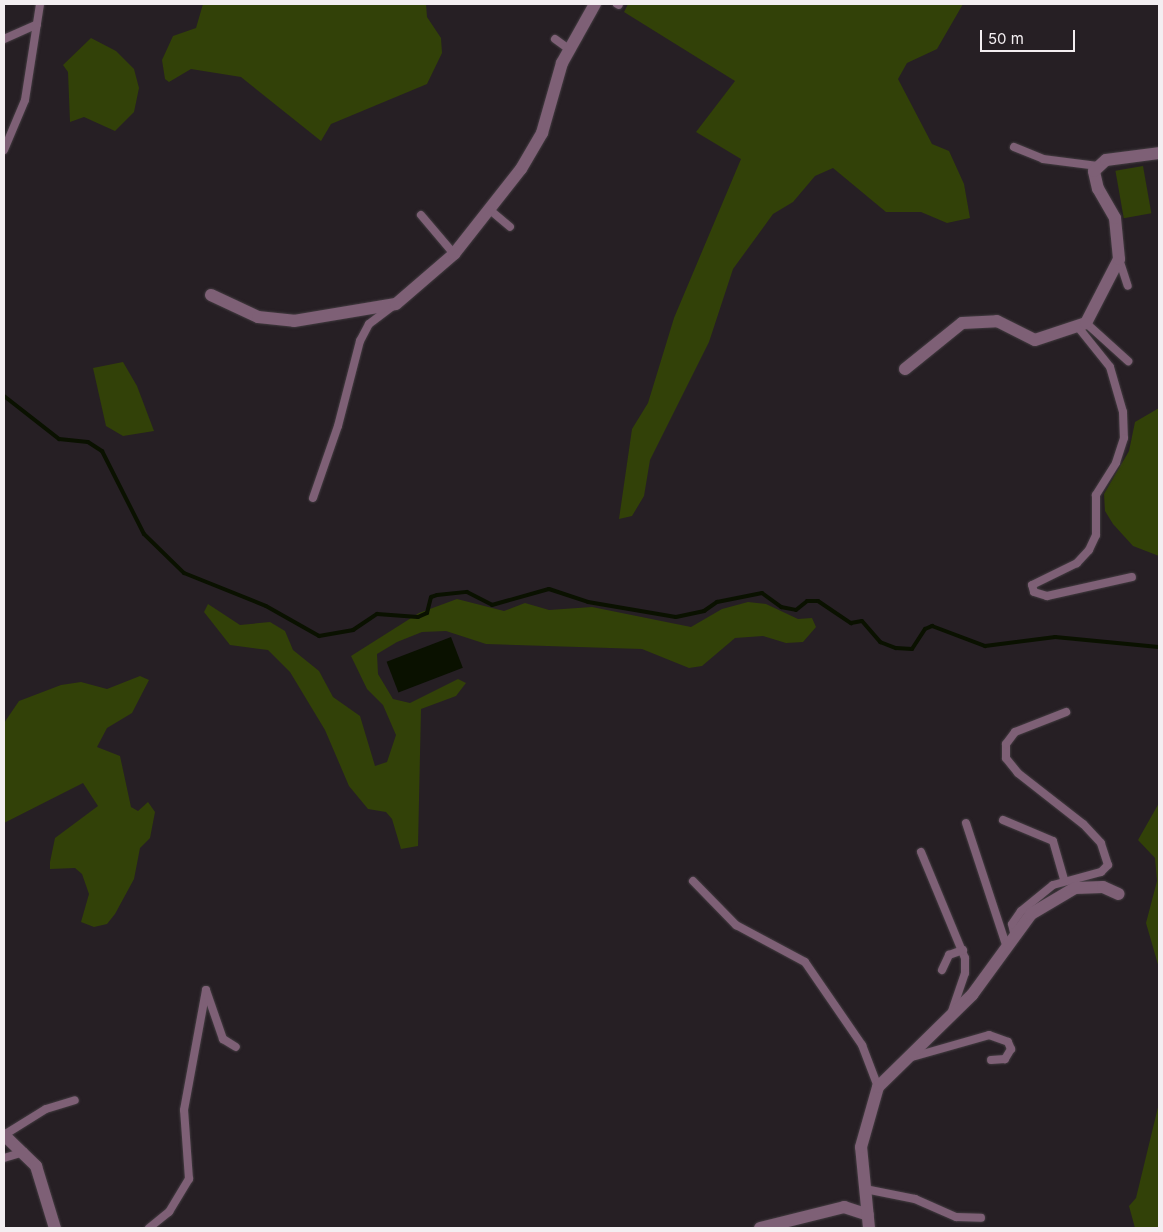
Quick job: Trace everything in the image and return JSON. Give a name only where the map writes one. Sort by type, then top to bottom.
[{"type":"street","points":[[211,295],[258,317],[294,321],[396,304],[454,254],[490,210],[542,133],[569,49],[595,4]]},
{"type":"street","points":[[905,369],[962,323],[997,321],[1035,340],[1082,325],[1119,259],[1115,218],[1093,178],[1098,166],[1116,158],[1159,153]]},
{"type":"street","points":[[869,1228],[862,1141],[878,1087],[912,1057],[950,1018],[1007,948],[1031,914],[1075,888],[1102,887],[1119,894]]},
{"type":"street","points":[[4,1135],[24,1152],[46,1191],[55,1228]]},
{"type":"street","points":[[760,1228],[844,1207],[868,1215]]},
{"type":"lane","points":[[4,150],[25,100],[40,4]]},
{"type":"lane","points":[[4,39],[37,24]]},
{"type":"lane","points":[[555,39],[569,49]]},
{"type":"lane","points":[[1014,147],[1043,159],[1098,166]]},
{"type":"lane","points":[[490,210],[510,227]]},
{"type":"lane","points":[[421,214],[454,254]]},
{"type":"lane","points":[[1119,259],[1128,286]]},
{"type":"lane","points":[[313,498],[338,426],[360,341],[369,324],[396,304]]},
{"type":"lane","points":[[1082,325],[1128,361]]},
{"type":"lane","points":[[1082,325],[1084,341],[1110,367],[1123,412],[1124,438],[1116,462],[1096,495],[1096,535],[1089,550],[1077,563],[1032,585],[1034,592],[1047,596],[1132,576]]},
{"type":"lane","points":[[1015,937],[1012,924],[1021,911],[1064,879],[1101,872],[1108,858],[1101,843],[1067,809],[1018,773],[1006,758],[1006,744],[1015,732],[1066,712]]},
{"type":"lane","points":[[1003,820],[1053,841],[1064,879]]},
{"type":"lane","points":[[966,823],[1007,948]]},
{"type":"lane","points":[[921,852],[962,950],[965,972],[950,1018]]},
{"type":"lane","points":[[693,882],[736,925],[805,962],[862,1045],[878,1087]]},
{"type":"lane","points":[[942,970],[949,955],[962,950]]},
{"type":"lane","points":[[150,1228],[169,1212],[189,1179],[184,1110],[206,990],[223,1039],[236,1047]]},
{"type":"lane","points":[[912,1057],[989,1035],[1008,1042],[1011,1049],[1005,1060],[991,1060]]},
{"type":"lane","points":[[4,1135],[46,1109],[75,1100]]},
{"type":"lane","points":[[4,1158],[24,1152]]},
{"type":"lane","points":[[865,1189],[915,1199],[956,1217],[981,1218]]},
{"type":"green space","points":[[203,4],[426,4],[427,17],[441,38],[442,53],[427,84],[331,124],[321,141],[241,77],[191,69],[169,82],[165,79],[162,60],[173,36],[196,28]]},
{"type":"green space","points":[[628,4],[963,4],[937,49],[907,63],[898,79],[932,144],[949,151],[964,184],[970,218],[947,223],[921,212],[886,212],[833,168],[815,176],[793,202],[773,214],[733,269],[709,342],[650,460],[644,496],[632,516],[619,519],[632,429],[648,403],[674,318],[741,159],[696,132],[735,81],[624,12]]},
{"type":"green space","points":[[91,38],[116,51],[134,69],[139,88],[134,112],[115,131],[84,117],[70,122],[68,72],[63,65]]},
{"type":"green space","points":[[1143,166],[1151,213],[1124,218],[1115,171]]},
{"type":"green space","points":[[123,362],[137,386],[154,431],[123,436],[106,426],[93,368]]},
{"type":"green space","points":[[1159,408],[1159,556],[1133,546],[1113,524],[1105,511],[1104,494],[1129,451],[1135,422]]},
{"type":"green space","points":[[457,599],[504,611],[525,603],[549,610],[592,607],[691,627],[722,609],[748,602],[766,604],[798,619],[812,618],[816,627],[803,642],[786,643],[763,636],[735,638],[702,666],[689,668],[642,649],[486,644],[446,631],[422,632],[397,642],[377,654],[378,674],[393,699],[410,703],[458,679],[466,683],[456,696],[421,709],[418,846],[401,849],[392,819],[386,812],[368,809],[349,786],[325,730],[290,672],[268,650],[230,645],[204,612],[208,604],[240,625],[270,622],[285,631],[293,650],[319,671],[333,697],[360,716],[375,766],[387,762],[396,735],[383,705],[367,689],[351,656],[419,613]]},
{"type":"green space","points":[[140,676],[149,680],[132,713],[107,728],[97,747],[120,756],[131,807],[138,811],[148,802],[155,812],[150,838],[140,848],[134,879],[115,914],[107,924],[94,927],[81,922],[89,894],[82,874],[75,868],[50,869],[50,862],[55,838],[98,806],[83,783],[4,823],[4,723],[19,701],[61,685],[81,682],[107,689]]},
{"type":"green space","points":[[1159,803],[1159,968],[1146,923],[1157,881],[1155,858],[1138,840]]},
{"type":"green space","points":[[1159,1103],[1159,1228],[1135,1228],[1129,1206],[1136,1198]]},
{"type":"shaded area","points":[[451,637],[463,668],[398,693],[387,662]]},
{"type":"waterway","points":[[4,396],[59,439],[88,442],[102,451],[144,534],[184,573],[266,606],[319,636],[353,630],[377,614],[418,617],[427,613],[431,597],[437,595],[467,592],[492,605],[549,589],[588,602],[676,617],[704,611],[717,602],[762,593],[781,607],[796,610],[807,601],[818,601],[851,623],[862,621],[880,642],[896,648],[912,649],[925,629],[932,626],[985,646],[1055,637],[1159,647]]}]
